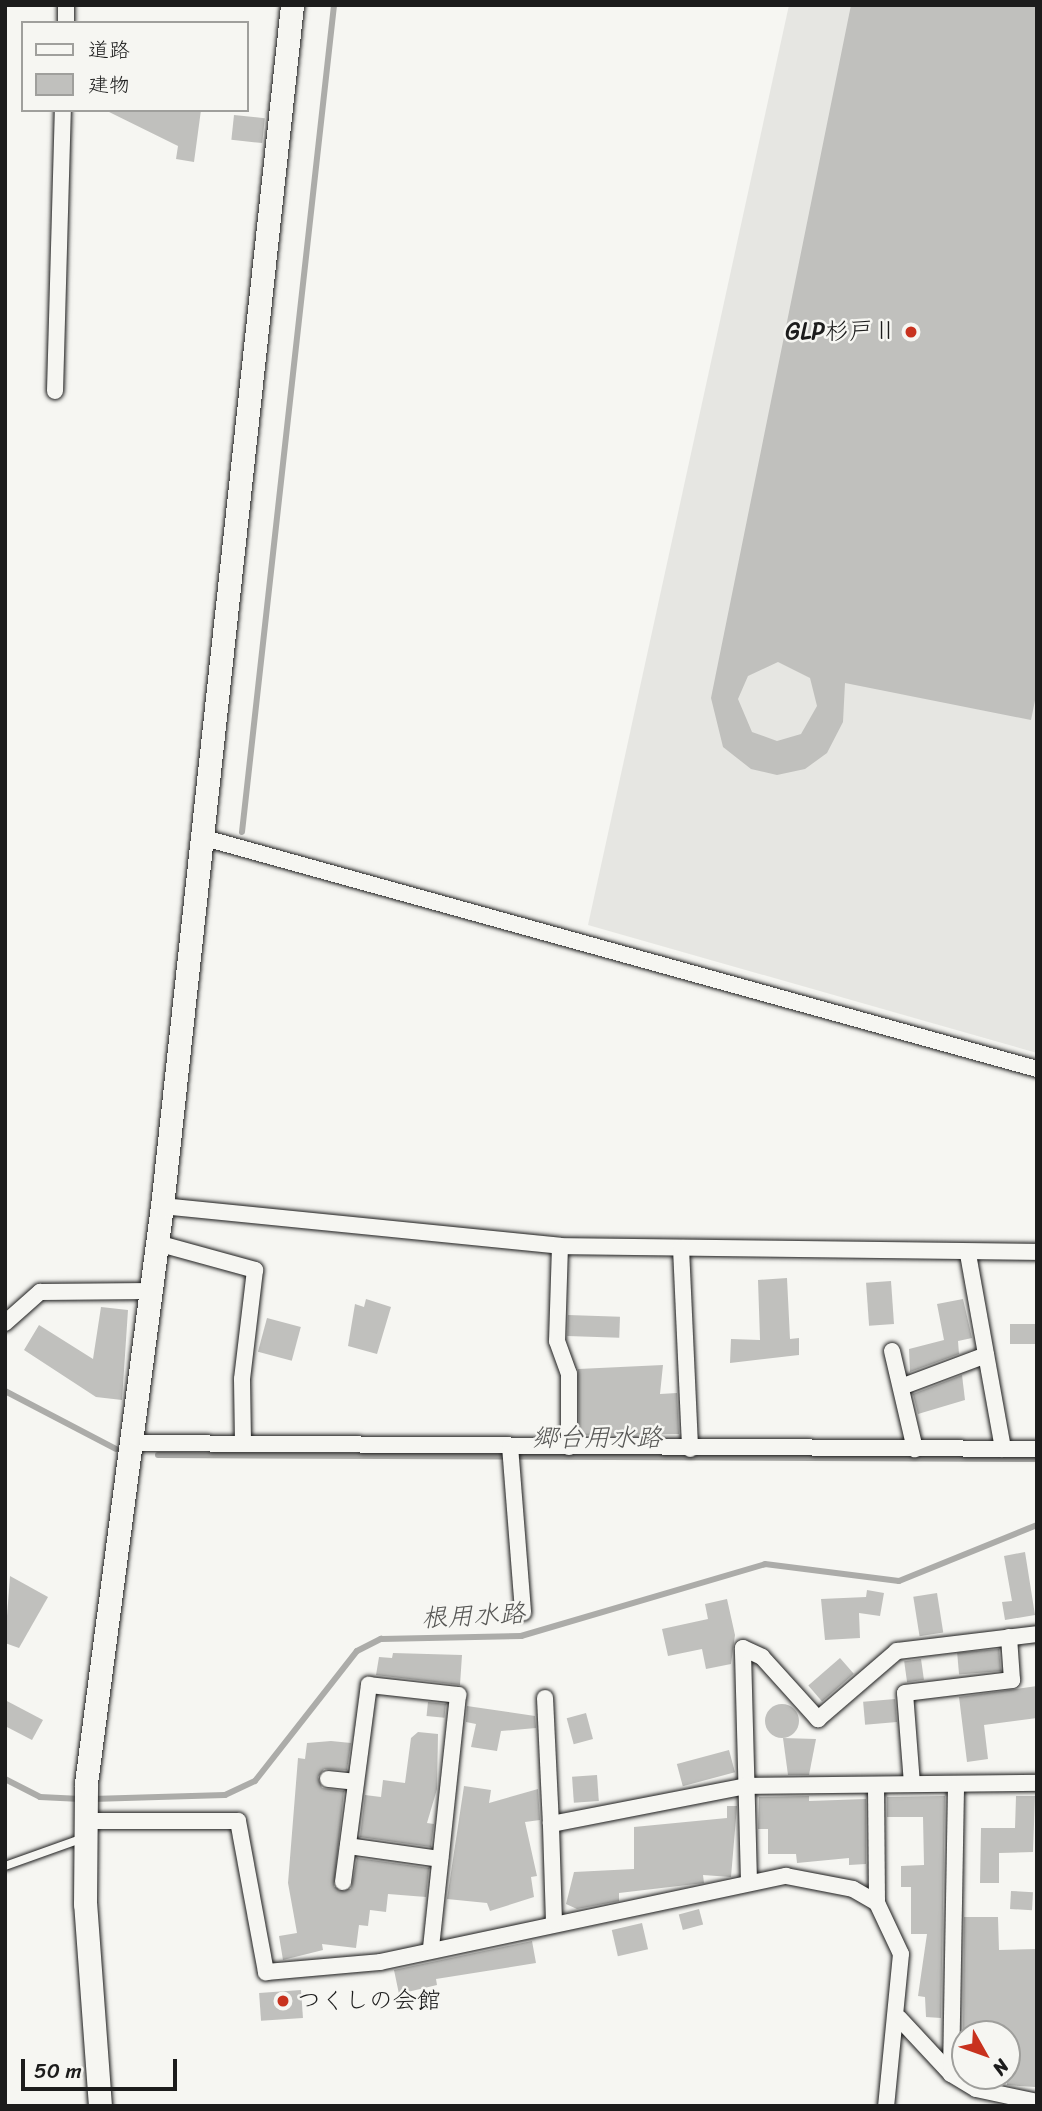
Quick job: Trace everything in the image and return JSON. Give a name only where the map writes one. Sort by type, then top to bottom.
[{"type":"street","points":[[100,2106],[84,1824],[86,1783],[133,1443],[162,1206],[292,5]]},
{"type":"street","points":[[55,391],[63,112]]},
{"type":"street","points":[[201,836],[1037,1069]]},
{"type":"street","points":[[162,1206],[561,1246],[968,1254],[1037,1252]]},
{"type":"street","points":[[157,1243],[256,1270],[242,1380],[243,1443]]},
{"type":"street","points":[[561,1246],[557,1341],[569,1374],[569,1447]]},
{"type":"street","points":[[681,1248],[690,1449]]},
{"type":"street","points":[[968,1254],[1003,1449]]},
{"type":"street","points":[[5,1323],[40,1292],[151,1291]]},
{"type":"street","points":[[892,1351],[915,1449]]},
{"type":"street","points":[[901,1387],[986,1355]]},
{"type":"street","points":[[133,1443],[243,1443],[511,1453],[569,1447],[1037,1449]]},
{"type":"street","points":[[511,1453],[523,1612]]},
{"type":"street","points":[[749,1882],[743,1648],[761,1657],[818,1719],[897,1651],[1037,1634]]},
{"type":"street","points":[[912,1784],[905,1693],[1013,1680],[1009,1637]]},
{"type":"street","points":[[344,1882],[369,1685],[458,1695],[431,1949]]},
{"type":"street","points":[[545,1698],[554,1922]]},
{"type":"street","points":[[328,1779],[356,1782]]},
{"type":"street","points":[[551,1824],[746,1786],[1037,1783]]},
{"type":"street","points":[[952,2020],[956,1784]]},
{"type":"street","points":[[876,1785],[877,1903],[901,1954],[899,2018],[886,2106]]},
{"type":"street","points":[[84,1824],[238,1821],[266,1972],[380,1962],[554,1922],[652,1908],[749,1882],[822,1879],[877,1903]]},
{"type":"street","points":[[348,1846],[440,1859]]},
{"type":"street","points":[[899,2018],[951,2074]]},
{"type":"street","points":[[981,2090],[1037,2102]]},
{"type":"lane","points":[[5,1866],[84,1824]]},
{"type":"shaded area","points":[[789,5],[1037,5],[1037,1053],[588,925]]},
{"type":"building","name":"GLP杉戸Ⅱ","points":[[851,5],[1037,5],[1037,691],[1031,720],[845,683],[843,722],[827,753],[805,769],[777,775],[751,769],[723,747],[711,698]],"holes":[[[778,662],[810,678],[817,706],[801,734],[777,741],[752,732],[738,699],[748,676]]]},
{"type":"building","points":[[109,112],[201,112],[194,162],[176,159],[178,146]]},
{"type":"building","points":[[234,115],[265,118],[262,143],[231,140]]},
{"type":"building","points":[[787,1278],[790,1339],[799,1338],[799,1355],[730,1363],[731,1339],[760,1340],[758,1280]]},
{"type":"building","points":[[891,1281],[894,1324],[869,1326],[866,1283]]},
{"type":"building","points":[[366,1299],[391,1307],[377,1354],[348,1346],[355,1304],[364,1307]]},
{"type":"building","points":[[963,1299],[972,1338],[958,1341],[959,1354],[910,1372],[909,1349],[944,1340],[937,1304]]},
{"type":"building","points":[[101,1307],[128,1310],[122,1400],[96,1397],[24,1350],[39,1325],[93,1359]]},
{"type":"building","points":[[568,1315],[620,1317],[619,1338],[567,1336]]},
{"type":"building","points":[[267,1318],[301,1327],[292,1361],[258,1352]]},
{"type":"building","points":[[1010,1324],[1037,1324],[1037,1344],[1010,1344]]},
{"type":"building","points":[[663,1365],[660,1394],[677,1393],[679,1434],[579,1435],[578,1369]]},
{"type":"building","points":[[962,1375],[965,1400],[918,1414],[913,1394]]},
{"type":"building","points":[[1025,1552],[1035,1615],[1005,1620],[1002,1602],[1012,1601],[1004,1556]]},
{"type":"building","points":[[10,1576],[48,1597],[19,1648],[5,1643]]},
{"type":"building","points":[[867,1590],[884,1593],[880,1616],[859,1613],[860,1638],[825,1640],[821,1599],[866,1597]]},
{"type":"building","points":[[937,1593],[943,1633],[920,1636],[913,1597]]},
{"type":"building","points":[[727,1599],[735,1635],[731,1664],[706,1669],[702,1649],[668,1656],[662,1629],[708,1619],[705,1604]]},
{"type":"building","points":[[999,1649],[1001,1671],[959,1675],[957,1653]]},
{"type":"building","points":[[393,1653],[462,1655],[460,1685],[376,1675],[379,1657],[392,1658]]},
{"type":"building","points":[[840,1658],[854,1674],[822,1701],[808,1686]]},
{"type":"building","points":[[921,1659],[924,1680],[907,1682],[904,1661]]},
{"type":"building","points":[[1037,1686],[1037,1718],[984,1725],[988,1759],[967,1762],[959,1697]]},
{"type":"building","points":[[895,1699],[897,1722],[865,1725],[863,1702]]},
{"type":"building","points":[[5,1700],[43,1720],[32,1740],[5,1726]]},
{"type":"building","points":[[428,1702],[446,1704],[444,1718],[427,1716]]},
{"type":"building","points":[[782,1704],[794,1709],[799,1721],[794,1733],[782,1738],[770,1733],[765,1721],[770,1709]]},
{"type":"building","points":[[467,1706],[535,1716],[536,1728],[501,1731],[497,1751],[471,1747],[476,1724],[466,1722]]},
{"type":"building","points":[[586,1713],[593,1739],[574,1744],[567,1718]]},
{"type":"building","points":[[418,1732],[438,1734],[437,1789],[427,1823],[434,1824],[431,1847],[360,1837],[365,1795],[381,1797],[383,1780],[405,1783],[411,1738]]},
{"type":"building","points":[[783,1738],[816,1739],[809,1775],[788,1775]]},
{"type":"building","points":[[307,1743],[351,1743],[347,1770],[324,1769],[318,1777],[322,1788],[344,1791],[334,1887],[351,1889],[357,1858],[429,1868],[426,1897],[388,1894],[386,1912],[370,1910],[368,1926],[359,1925],[356,1948],[322,1944],[323,1950],[283,1960],[279,1936],[297,1933],[288,1883],[298,1758],[305,1759]]},
{"type":"building","points":[[729,1750],[735,1772],[683,1786],[677,1764]]},
{"type":"building","points":[[597,1775],[599,1801],[574,1803],[572,1777]]},
{"type":"building","points":[[464,1786],[491,1790],[489,1803],[538,1789],[540,1820],[525,1822],[537,1876],[531,1877],[534,1897],[490,1911],[487,1903],[447,1899]]},
{"type":"building","points":[[809,1796],[809,1801],[866,1799],[866,1864],[849,1865],[849,1858],[797,1863],[796,1854],[768,1854],[768,1829],[758,1829],[759,1797]]},
{"type":"building","points":[[945,1796],[941,2018],[926,2017],[925,1997],[918,1996],[927,1934],[911,1934],[911,1887],[901,1887],[901,1866],[924,1865],[923,1817],[887,1817],[887,1797]]},
{"type":"building","points":[[1016,1796],[1035,1796],[1033,1852],[999,1853],[999,1883],[980,1883],[981,1828],[1015,1828]]},
{"type":"building","points":[[727,1806],[737,1806],[731,1877],[703,1875],[704,1883],[619,1893],[619,1901],[577,1909],[566,1904],[574,1872],[634,1869],[634,1827],[727,1818]]},
{"type":"building","points":[[1011,1891],[1033,1892],[1032,1910],[1010,1909]]},
{"type":"building","points":[[699,1909],[703,1924],[683,1930],[679,1914]]},
{"type":"building","points":[[964,1917],[998,1917],[999,1950],[1037,1949],[1035,2087],[1021,2086],[1021,2020],[963,2020]]},
{"type":"building","points":[[642,1923],[648,1949],[618,1956],[612,1930]]},
{"type":"building","points":[[532,1941],[536,1963],[436,1979],[437,1985],[399,1994],[394,1970]]},
{"type":"building","points":[[301,1990],[303,2018],[261,2021],[259,1993]]},
{"type":"waterway","points":[[242,832],[334,5]]},
{"type":"waterway","name":"郷台用水路","points":[[5,1391],[116,1449]]},
{"type":"waterway","name":"郷台用水路","points":[[158,1455],[1037,1459]]},
{"type":"waterway","name":"根用水路","points":[[92,1799],[225,1795],[255,1781],[357,1651],[381,1639],[521,1636],[765,1564],[899,1581],[1037,1525]]},
{"type":"waterway","name":"根用水路","points":[[5,1779],[40,1797],[81,1799]]},
{"type":"place","name":"GLP杉戸Ⅱ","points":[[911,332]]},
{"type":"place","name":"つくしの会館","points":[[283,2001]]}]
